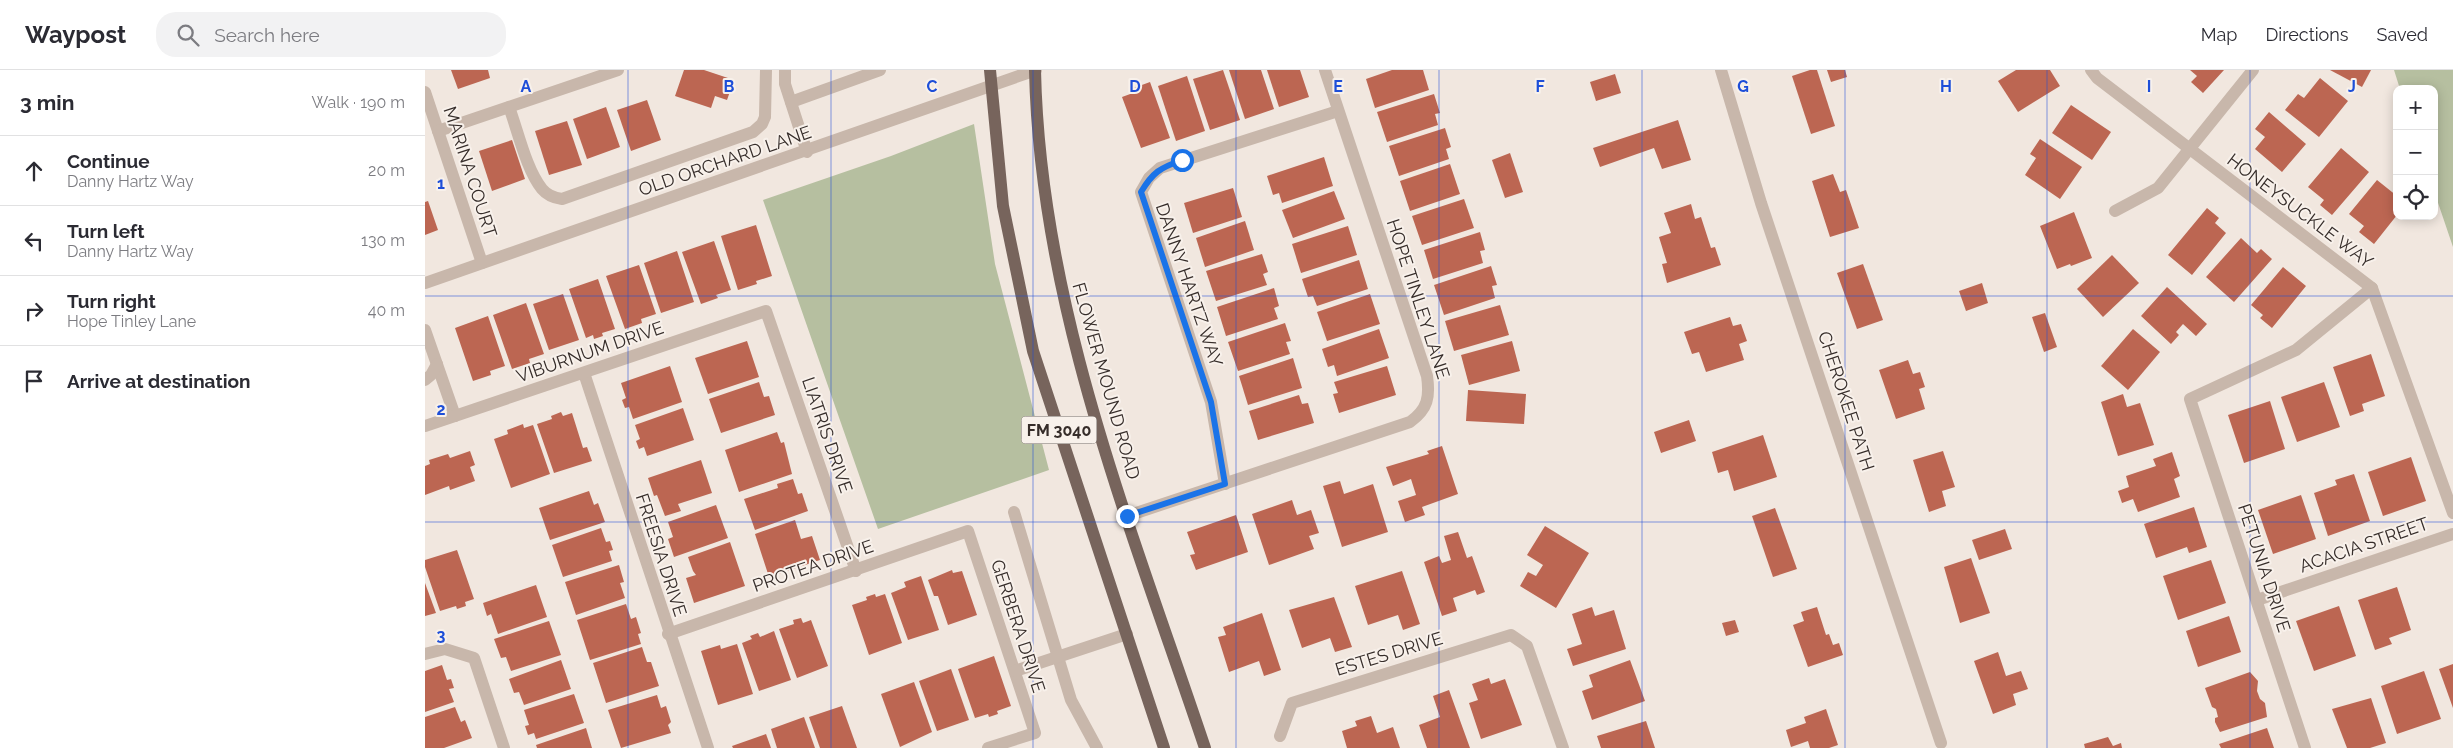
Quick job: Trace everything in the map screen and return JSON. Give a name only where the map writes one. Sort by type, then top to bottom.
[{"type":"main road","name":"FM 3040","points":[[990,70],[1003,206],[1033,351],[1164,748]]},
{"type":"main road","name":"FLOWER MOUND ROAD","points":[[1036,70],[1036,108],[1042,180],[1060,284],[1097,424],[1205,748]]},
{"type":"street","points":[[438,131],[618,70]]},
{"type":"street","points":[[509,107],[532,172],[542,190],[553,198],[562,199],[753,132],[762,124],[765,117],[765,70]]},
{"type":"street","points":[[785,70],[785,84],[807,152]]},
{"type":"street","points":[[791,102],[880,70]]},
{"type":"street","name":"OLD ORCHARD LANE","points":[[425,283],[807,152],[1036,70]]},
{"type":"street","name":"HOPE TINLEY LANE","points":[[1127,516],[1409,422],[1419,416],[1429,396],[1427,376],[1325,70]]},
{"type":"street","name":"CHEROKEE PATH","points":[[1721,70],[1761,203],[1943,746]]},
{"type":"street","name":"HONEYSUCKLE WAY","points":[[2091,70],[2097,78],[2372,288],[2453,512]]},
{"type":"street","points":[[2115,211],[2158,188],[2253,70]]},
{"type":"street","name":"MARINA COURT","points":[[425,92],[482,263]]},
{"type":"street","name":"DANNY HARTZ WAY","points":[[1225,484],[1211,402],[1141,192],[1149,178],[1160,168],[1338,111]]},
{"type":"street","name":"PETUNIA DRIVE","points":[[2305,748],[2190,399],[2296,350],[2372,288]]},
{"type":"street","name":"VIBURNUM DRIVE","points":[[425,426],[766,311]]},
{"type":"street","name":"LIATRIS DRIVE","points":[[766,311],[856,571]]},
{"type":"street","points":[[425,330],[455,416]]},
{"type":"street","points":[[425,380],[431,375],[437,364]]},
{"type":"street","name":"FREESIA DRIVE","points":[[584,373],[708,748]]},
{"type":"street","points":[[1015,512],[1071,700],[1097,748]]},
{"type":"street","name":"PROTEA DRIVE","points":[[669,634],[968,531]]},
{"type":"street","name":"GERBERA DRIVE","points":[[968,531],[1035,733],[988,748]]},
{"type":"street","name":"ACACIA STREET","points":[[2257,600],[2453,534]]},
{"type":"street","points":[[1015,671],[1127,634]]},
{"type":"street","name":"ESTES DRIVE","points":[[1280,736],[1292,703],[1511,635],[1527,646],[1563,748]]},
{"type":"street","points":[[425,654],[445,649],[474,658],[504,748]]},
{"type":"green space","points":[[2394,70],[2453,70],[2453,247],[2438,203],[2438,85],[2399,85]]},
{"type":"green space","points":[[974,124],[995,264],[1049,470],[878,529],[763,200],[891,156]]},
{"type":"building","points":[[451,70],[488,70],[490,78],[458,89]]},
{"type":"building","points":[[684,70],[704,70],[734,80],[727,100],[715,96],[711,108],[675,96]]},
{"type":"building","points":[[1223,70],[1240,120],[1210,130],[1193,79]]},
{"type":"building","points":[[1229,70],[1261,70],[1274,109],[1245,119]]},
{"type":"building","points":[[1267,70],[1300,70],[1309,97],[1279,107]]},
{"type":"building","points":[[1392,70],[1423,70],[1429,90],[1375,108],[1366,79]]},
{"type":"building","points":[[1810,70],[1817,70],[1835,126],[1811,134],[1792,76]]},
{"type":"building","points":[[1827,70],[1845,70],[1847,77],[1831,82]]},
{"type":"building","points":[[2016,70],[2050,70],[2060,86],[2018,112],[1998,81]]},
{"type":"building","points":[[2190,70],[2224,70],[2203,93],[2191,82],[2197,76]]},
{"type":"building","points":[[2330,70],[2371,70],[2362,87]]},
{"type":"building","points":[[1615,74],[1621,93],[1596,101],[1590,82]]},
{"type":"building","points":[[1187,76],[1205,131],[1176,141],[1158,86]]},
{"type":"building","points":[[2320,78],[2348,101],[2319,137],[2285,110],[2298,94],[2304,98]]},
{"type":"building","points":[[1150,82],[1170,138],[1141,148],[1122,97],[1133,93],[1131,89]]},
{"type":"building","points":[[1434,94],[1440,113],[1435,114],[1438,125],[1387,142],[1377,112]]},
{"type":"building","points":[[647,100],[661,140],[631,151],[617,110]]},
{"type":"building","points":[[2071,105],[2111,132],[2092,160],[2052,133]]},
{"type":"building","points":[[606,107],[620,147],[587,159],[573,119]]},
{"type":"building","points":[[2269,112],[2306,144],[2282,172],[2255,149],[2265,137],[2255,129]]},
{"type":"building","points":[[1678,120],[1691,160],[1662,169],[1654,148],[1600,167],[1593,148]]},
{"type":"building","points":[[567,121],[582,165],[549,175],[535,131]]},
{"type":"building","points":[[1445,128],[1451,147],[1446,149],[1449,159],[1399,176],[1389,146]]},
{"type":"building","points":[[2040,139],[2082,167],[2060,199],[2025,175],[2036,158],[2030,154]]},
{"type":"building","points":[[512,140],[525,179],[492,191],[479,151]]},
{"type":"building","points":[[2341,148],[2369,172],[2332,215],[2320,205],[2324,200],[2308,187]]},
{"type":"building","points":[[1510,153],[1523,192],[1505,198],[1492,160]]},
{"type":"building","points":[[1324,157],[1333,186],[1282,203],[1279,193],[1273,195],[1267,176]]},
{"type":"building","points":[[1450,164],[1460,194],[1410,211],[1400,181]]},
{"type":"building","points":[[1833,174],[1840,192],[1846,190],[1859,228],[1830,237],[1812,181]]},
{"type":"building","points":[[2377,180],[2393,193],[2393,220],[2374,244],[2359,232],[2364,226],[2349,214]]},
{"type":"building","points":[[1233,188],[1242,217],[1193,233],[1184,203]]},
{"type":"building","points":[[1334,191],[1345,219],[1293,238],[1282,210]]},
{"type":"building","points":[[1464,199],[1474,228],[1422,245],[1412,216]]},
{"type":"building","points":[[428,201],[438,230],[425,235],[425,202]]},
{"type":"building","points":[[1691,204],[1695,219],[1701,217],[1711,248],[1715,247],[1721,265],[1667,283],[1662,264],[1667,263],[1659,237],[1671,233],[1664,213]]},
{"type":"building","points":[[2207,208],[2219,218],[2215,223],[2226,233],[2192,275],[2168,255]]},
{"type":"building","points":[[2074,212],[2092,258],[2057,269],[2040,226]]},
{"type":"building","points":[[1245,221],[1254,250],[1205,267],[1196,238]]},
{"type":"building","points":[[756,225],[772,276],[756,281],[757,284],[738,290],[721,236]]},
{"type":"building","points":[[1348,226],[1357,255],[1301,273],[1292,244]]},
{"type":"building","points":[[1480,232],[1485,250],[1480,251],[1483,263],[1433,279],[1424,250]]},
{"type":"building","points":[[2241,238],[2257,253],[2261,249],[2272,259],[2234,302],[2206,277]]},
{"type":"building","points":[[714,241],[731,290],[716,295],[718,298],[701,304],[682,252]]},
{"type":"building","points":[[677,251],[694,302],[661,313],[644,263]]},
{"type":"building","points":[[1262,254],[1268,272],[1263,274],[1267,285],[1216,301],[1206,271]]},
{"type":"building","points":[[2112,255],[2139,283],[2103,317],[2077,289]]},
{"type":"building","points":[[1359,260],[1368,289],[1317,306],[1313,296],[1308,297],[1302,279]]},
{"type":"building","points":[[1863,264],[1883,320],[1857,329],[1837,273]]},
{"type":"building","points":[[639,265],[656,314],[641,319],[642,323],[625,329],[606,276]]},
{"type":"building","points":[[1491,266],[1497,285],[1492,286],[1495,298],[1444,315],[1434,285]]},
{"type":"building","points":[[2283,267],[2306,286],[2272,328],[2260,318],[2263,315],[2251,305]]},
{"type":"building","points":[[598,279],[615,329],[602,333],[603,336],[594,339],[593,335],[586,338],[569,289]]},
{"type":"building","points":[[1982,283],[1988,303],[1966,311],[1959,291]]},
{"type":"building","points":[[2167,287],[2207,324],[2196,336],[2183,324],[2176,332],[2179,335],[2171,344],[2141,316]]},
{"type":"building","points":[[1274,288],[1279,306],[1274,308],[1278,319],[1226,336],[1217,307]]},
{"type":"building","points":[[563,294],[579,340],[549,350],[533,304]]},
{"type":"building","points":[[1370,294],[1380,324],[1327,341],[1317,312]]},
{"type":"building","points":[[526,303],[544,354],[529,359],[530,363],[512,369],[493,315]]},
{"type":"building","points":[[1500,305],[1509,335],[1454,351],[1445,321]]},
{"type":"building","points":[[2045,313],[2057,347],[2044,352],[2032,317]]},
{"type":"building","points":[[488,316],[505,366],[490,371],[491,375],[473,381],[455,328]]},
{"type":"building","points":[[1730,317],[1733,326],[1741,324],[1747,341],[1739,344],[1744,360],[1706,372],[1699,352],[1692,354],[1684,332]]},
{"type":"building","points":[[1285,323],[1291,341],[1286,342],[1290,354],[1238,371],[1228,342]]},
{"type":"building","points":[[1379,329],[1389,358],[1337,376],[1334,365],[1328,367],[1322,349]]},
{"type":"building","points":[[2133,329],[2160,352],[2128,390],[2101,366]]},
{"type":"building","points":[[747,341],[759,377],[708,394],[695,358]]},
{"type":"building","points":[[1512,341],[1520,371],[1469,385],[1461,355]]},
{"type":"building","points":[[2371,354],[2385,396],[2362,404],[2364,411],[2350,416],[2333,367]]},
{"type":"building","points":[[1293,358],[1302,388],[1248,405],[1239,376]]},
{"type":"building","points":[[1908,360],[1913,374],[1920,372],[1925,387],[1919,389],[1925,409],[1896,419],[1879,370]]},
{"type":"building","points":[[670,366],[682,402],[633,419],[629,407],[625,408],[622,400],[626,398],[621,383]]},
{"type":"building","points":[[1387,366],[1396,395],[1339,413],[1333,394],[1338,393],[1334,382]]},
{"type":"building","points":[[759,382],[764,397],[769,396],[775,415],[721,433],[709,399]]},
{"type":"building","points":[[2324,382],[2340,427],[2297,442],[2281,397]]},
{"type":"building","points":[[1468,390],[1526,394],[1524,424],[1466,421]]},
{"type":"building","points":[[2123,394],[2127,407],[2140,403],[2154,445],[2118,456],[2101,402]]},
{"type":"building","points":[[1299,395],[1302,404],[1308,403],[1314,423],[1258,440],[1249,411]]},
{"type":"building","points":[[2270,401],[2285,449],[2244,463],[2228,415]]},
{"type":"building","points":[[683,408],[694,440],[647,456],[644,447],[639,449],[636,441],[640,439],[635,425]]},
{"type":"building","points":[[561,412],[563,416],[572,413],[583,448],[587,447],[592,461],[554,473],[537,424],[552,419],[551,416]]},
{"type":"building","points":[[1689,420],[1696,441],[1661,453],[1654,432]]},
{"type":"building","points":[[523,424],[524,428],[533,425],[550,474],[511,488],[494,439],[508,434],[507,430]]},
{"type":"building","points":[[777,432],[781,443],[784,442],[792,474],[739,492],[725,450]]},
{"type":"building","points":[[1763,435],[1777,477],[1734,491],[1728,470],[1718,473],[1712,452]]},
{"type":"building","points":[[1442,446],[1458,494],[1422,507],[1425,515],[1405,522],[1398,501],[1416,495],[1411,479],[1393,486],[1386,467],[1429,454],[1427,451]]},
{"type":"building","points":[[470,451],[475,465],[470,467],[475,481],[450,490],[449,486],[425,495],[425,466],[430,464],[429,460],[448,454],[450,458]]},
{"type":"building","points":[[1943,451],[1955,487],[1942,491],[1946,506],[1929,512],[1913,460]]},
{"type":"building","points":[[2172,452],[2180,476],[2174,479],[2180,497],[2138,512],[2133,499],[2122,503],[2118,491],[2129,487],[2126,476],[2156,466],[2153,459]]},
{"type":"building","points":[[2411,457],[2426,501],[2383,516],[2368,472]]},
{"type":"building","points":[[701,460],[712,493],[678,504],[681,511],[665,516],[657,495],[654,496],[648,478]]},
{"type":"building","points":[[2354,474],[2370,521],[2328,536],[2314,493],[2337,485],[2335,480]]},
{"type":"building","points":[[793,479],[798,494],[802,493],[808,511],[755,530],[744,499],[778,488],[777,484]]},
{"type":"building","points":[[1340,481],[1344,494],[1373,484],[1388,532],[1342,547],[1323,486]]},
{"type":"building","points":[[589,491],[594,505],[598,503],[605,522],[550,540],[539,508]]},
{"type":"building","points":[[2301,495],[2316,539],[2273,554],[2258,510]]},
{"type":"building","points":[[1292,500],[1297,515],[1311,510],[1319,533],[1309,536],[1314,549],[1269,565],[1252,514]]},
{"type":"building","points":[[716,505],[728,538],[674,557],[668,539],[673,537],[668,522]]},
{"type":"building","points":[[2194,507],[2207,547],[2189,553],[2187,547],[2156,558],[2144,524]]},
{"type":"building","points":[[1775,508],[1797,569],[1773,577],[1752,516]]},
{"type":"building","points":[[1236,515],[1248,552],[1196,570],[1190,555],[1195,554],[1187,532]]},
{"type":"building","points":[[795,520],[801,539],[812,536],[820,560],[769,577],[755,534]]},
{"type":"building","points":[[1545,526],[1589,553],[1556,608],[1520,586],[1528,572],[1536,576],[1543,565],[1527,555]]},
{"type":"building","points":[[601,528],[606,542],[610,541],[613,550],[609,551],[612,561],[563,577],[552,545]]},
{"type":"building","points":[[2005,529],[2012,549],[1979,560],[1972,540]]},
{"type":"building","points":[[1458,532],[1467,558],[1472,556],[1485,592],[1477,595],[1475,590],[1453,598],[1457,611],[1442,616],[1424,562],[1439,556],[1442,563],[1451,560],[1444,536]]},
{"type":"building","points":[[730,542],[745,586],[694,603],[686,578],[696,575],[688,557]]},
{"type":"building","points":[[457,550],[474,599],[465,602],[466,606],[457,609],[456,606],[440,611],[425,567],[425,560]]},
{"type":"building","points":[[1971,558],[1990,613],[1960,623],[1944,567]]},
{"type":"building","points":[[2211,560],[2226,603],[2178,620],[2163,576]]},
{"type":"building","points":[[619,565],[624,582],[620,583],[625,598],[576,615],[565,582]]},
{"type":"building","points":[[952,570],[953,573],[962,571],[977,615],[948,625],[938,596],[934,596],[928,580]]},
{"type":"building","points":[[1402,571],[1420,624],[1403,630],[1398,615],[1368,625],[1355,586]]},
{"type":"building","points":[[921,576],[939,630],[908,640],[891,593],[906,587],[904,582]]},
{"type":"building","points":[[425,583],[436,613],[425,616]]},
{"type":"building","points":[[536,585],[547,617],[498,634],[491,614],[487,616],[483,603]]},
{"type":"building","points":[[2397,587],[2411,630],[2389,638],[2392,644],[2375,650],[2358,600]]},
{"type":"building","points":[[875,594],[876,597],[885,594],[902,643],[869,655],[852,605],[867,600],[866,597]]},
{"type":"building","points":[[1334,597],[1352,647],[1335,652],[1330,638],[1302,648],[1289,610]]},
{"type":"building","points":[[626,604],[631,619],[636,617],[641,633],[638,634],[641,644],[590,660],[577,620]]},
{"type":"building","points":[[2339,606],[2356,656],[2314,671],[2296,621]]},
{"type":"building","points":[[1592,607],[1595,616],[1614,610],[1626,649],[1573,666],[1567,649],[1582,644],[1572,614]]},
{"type":"building","points":[[1817,607],[1826,635],[1829,634],[1833,645],[1839,643],[1843,655],[1808,667],[1793,625],[1804,621],[1801,612]]},
{"type":"building","points":[[1262,613],[1281,670],[1264,676],[1259,661],[1229,672],[1218,637],[1226,635],[1223,627]]},
{"type":"building","points":[[2229,616],[2241,652],[2198,667],[2186,631]]},
{"type":"building","points":[[801,618],[803,623],[811,620],[828,666],[797,678],[779,629],[794,624],[793,620]]},
{"type":"building","points":[[1735,620],[1739,632],[1726,636],[1722,623]]},
{"type":"building","points":[[549,621],[561,655],[511,671],[506,657],[501,658],[494,639]]},
{"type":"building","points":[[774,631],[791,680],[759,691],[742,643],[752,639],[750,636],[758,633],[760,637]]},
{"type":"building","points":[[737,644],[753,694],[718,705],[701,651],[720,645],[721,649]]},
{"type":"building","points":[[642,647],[647,662],[651,662],[659,686],[606,703],[593,663]]},
{"type":"building","points":[[1998,652],[2006,676],[2021,671],[2028,689],[2013,694],[2016,705],[1993,714],[1974,661]]},
{"type":"building","points":[[994,656],[1011,706],[997,711],[998,714],[989,717],[988,714],[975,718],[958,669]]},
{"type":"building","points":[[561,660],[571,689],[524,705],[519,692],[514,693],[509,679]]},
{"type":"building","points":[[1630,660],[1645,701],[1592,720],[1582,691],[1593,687],[1589,675]]},
{"type":"building","points":[[2453,664],[2453,708],[2439,669]]},
{"type":"building","points":[[442,665],[447,680],[451,679],[454,688],[449,689],[454,702],[425,712],[425,671]]},
{"type":"building","points":[[951,669],[969,720],[937,731],[919,681]]},
{"type":"building","points":[[2424,671],[2441,719],[2397,734],[2381,686]]},
{"type":"building","points":[[2250,672],[2258,681],[2257,691],[2260,699],[2265,703],[2267,717],[2220,732],[2215,722],[2215,718],[2218,717],[2216,709],[2212,707],[2205,688]]},
{"type":"building","points":[[1489,678],[1491,684],[1505,679],[1522,725],[1481,739],[1469,703],[1478,700],[1472,684]]},
{"type":"building","points":[[914,682],[932,732],[900,747],[881,694]]},
{"type":"building","points":[[1449,690],[1470,748],[1427,748],[1419,725],[1440,717],[1433,696]]},
{"type":"building","points":[[574,694],[584,723],[536,739],[534,733],[528,735],[525,726],[529,725],[524,710]]},
{"type":"building","points":[[657,695],[661,708],[666,706],[671,722],[668,725],[671,733],[621,748],[608,710]]},
{"type":"building","points":[[2371,698],[2386,743],[2370,748],[2347,748],[2332,709]]},
{"type":"building","points":[[842,706],[857,748],[820,748],[809,717]]},
{"type":"building","points":[[455,707],[461,722],[465,720],[472,738],[444,748],[425,748],[425,717]]},
{"type":"building","points":[[1826,709],[1838,745],[1829,748],[1810,748],[1808,741],[1791,747],[1786,730],[1806,723],[1804,717]]},
{"type":"building","points":[[1371,716],[1377,733],[1393,727],[1400,748],[1347,748],[1342,731],[1357,726],[1355,721]]},
{"type":"building","points":[[804,717],[815,748],[777,748],[771,729]]},
{"type":"building","points":[[1646,721],[1655,748],[1601,748],[1597,736]]},
{"type":"building","points":[[586,728],[592,748],[537,748],[536,745]]},
{"type":"building","points":[[2267,728],[2274,748],[2221,748],[2219,744]]},
{"type":"building","points":[[766,734],[771,748],[733,748],[732,746]]},
{"type":"building","points":[[2108,737],[2113,746],[2121,743],[2122,748],[2085,748],[2084,744]]},
{"type":"route","points":[[1127,516],[1225,484],[1211,402],[1144,208],[1141,192],[1149,178],[1160,168],[1182,160]]}]
